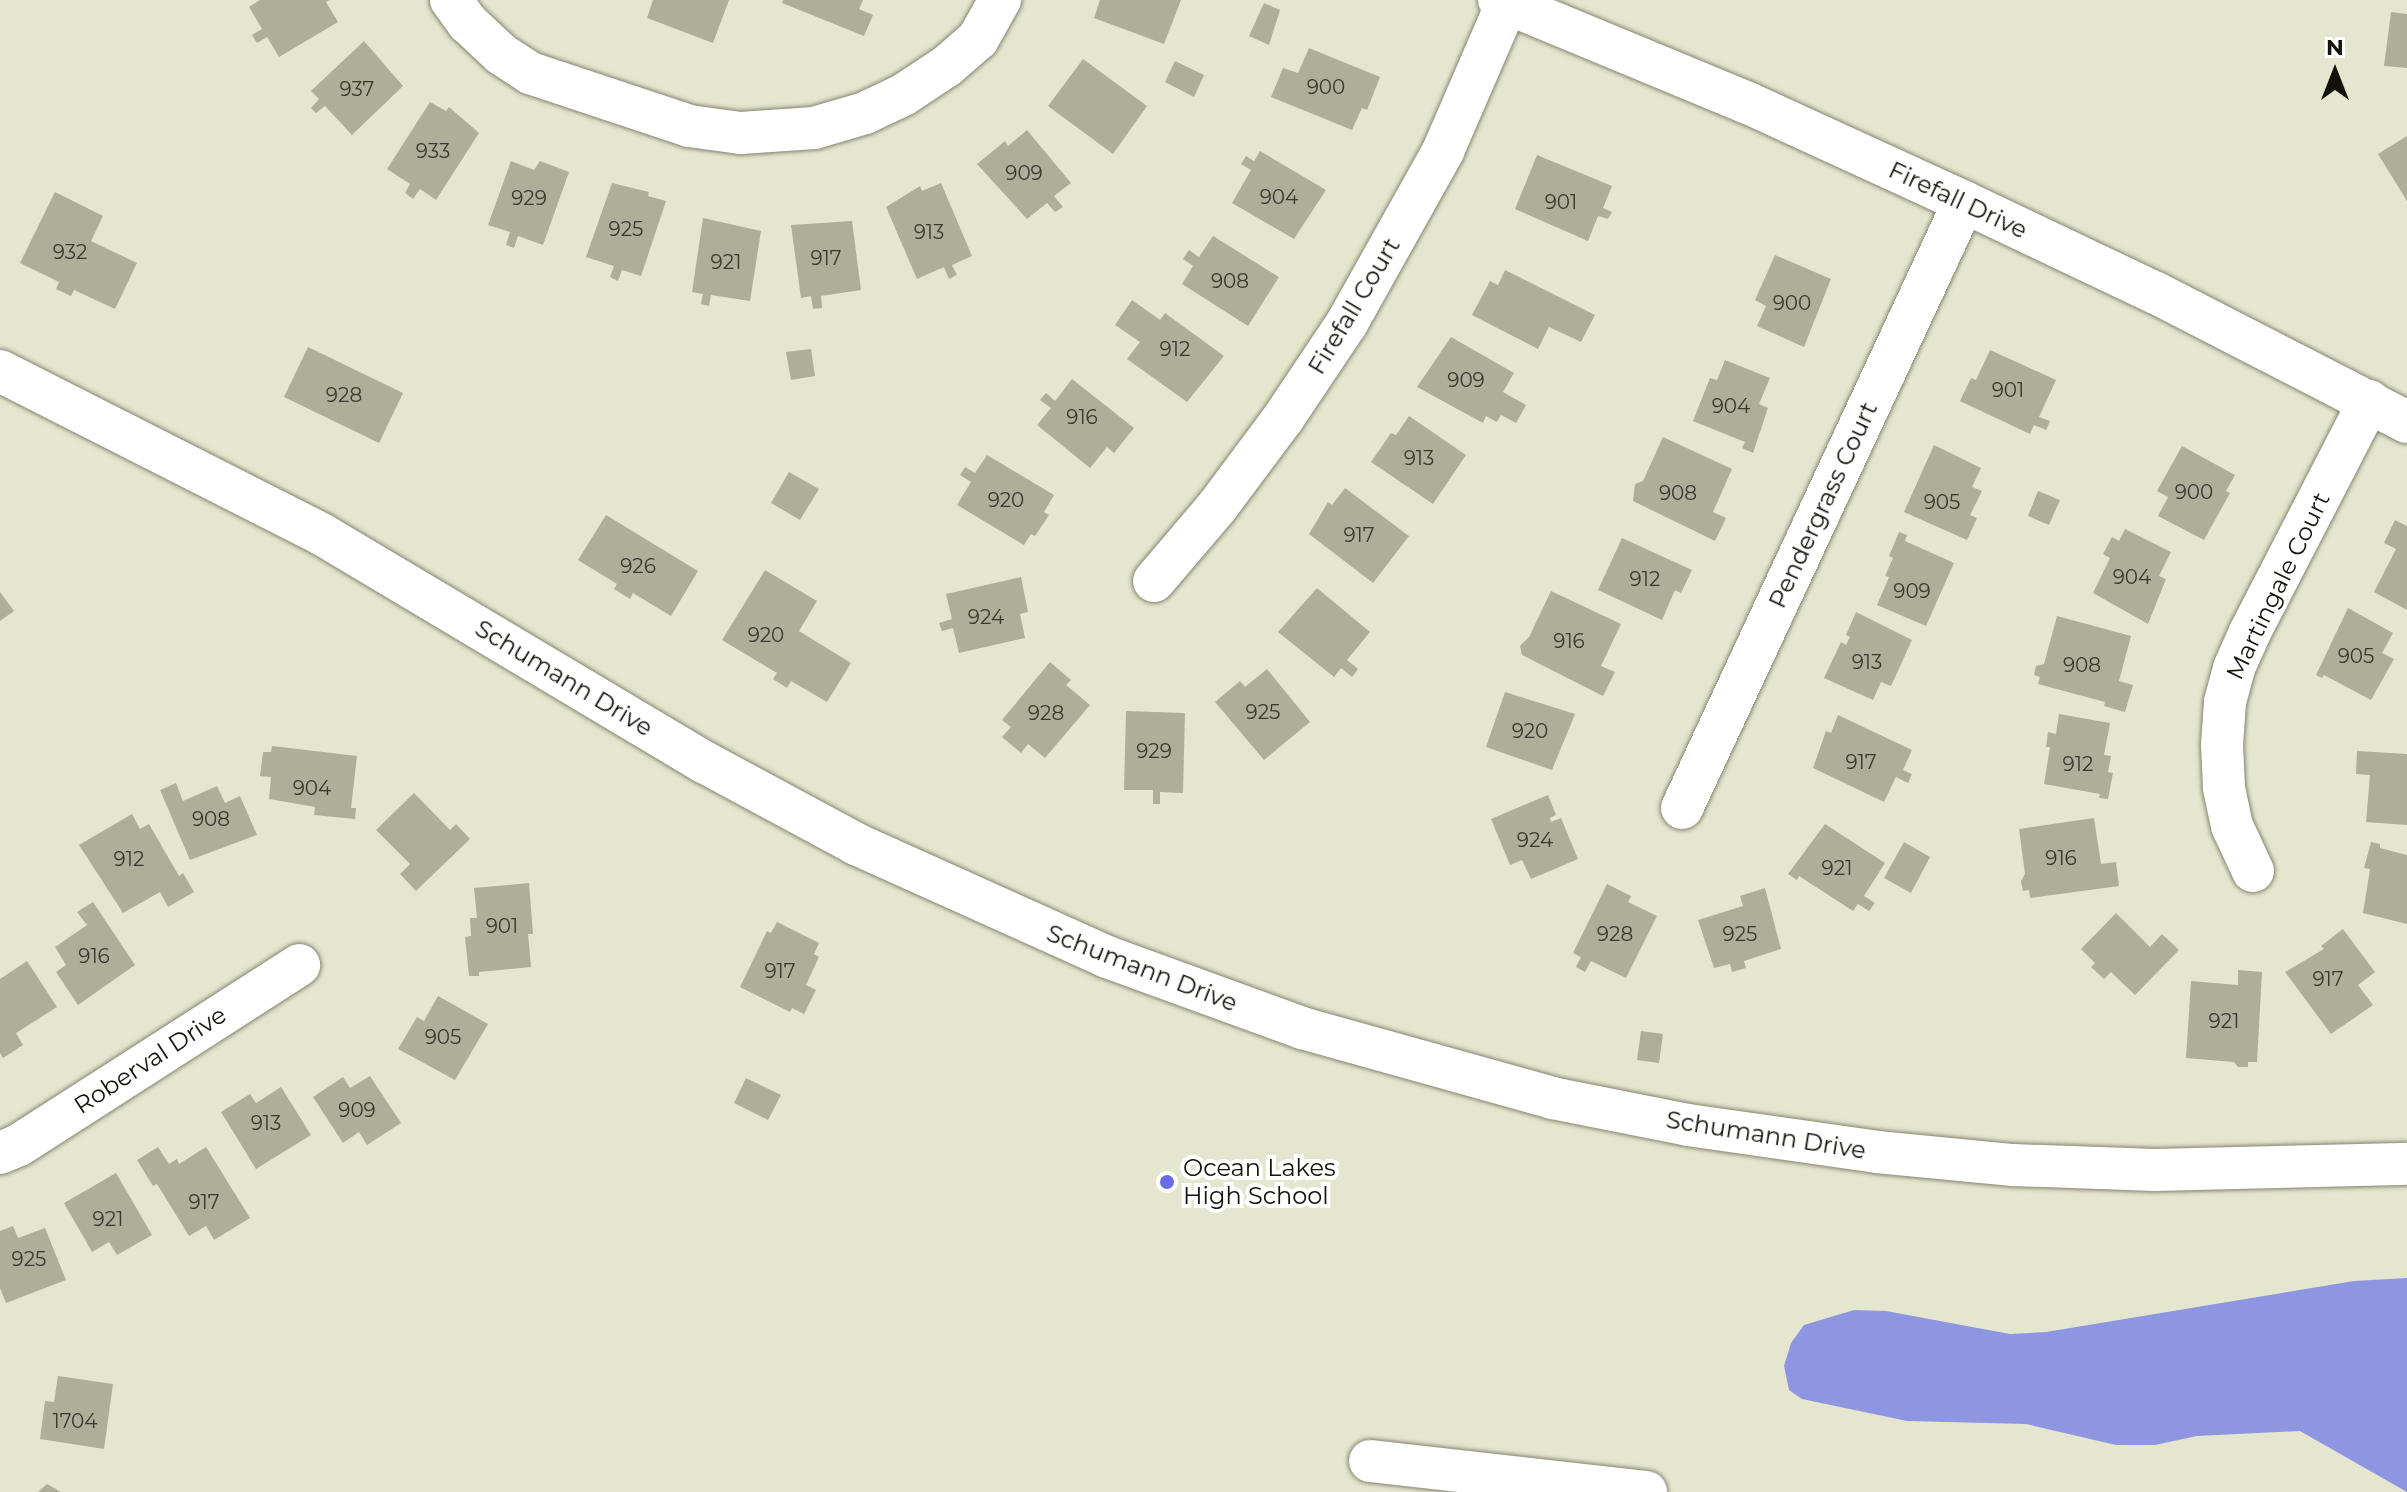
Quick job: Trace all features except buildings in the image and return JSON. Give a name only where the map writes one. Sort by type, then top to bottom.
[{"type":"street","points":[[451,0],[468,23],[501,54],[530,73],[689,126],[741,133],[814,128],[865,113],[903,95],[947,66],[978,39],[1000,0]]},
{"type":"street","name":"Firefall Drive","points":[[1503,2],[1748,103],[1964,202],[2156,293],[2407,422]]},
{"type":"street","name":"Firefall Court","points":[[1154,581],[1217,507],[1284,417],[1347,323],[1443,151],[1503,2]]},
{"type":"street","name":"Pendergrass Court","points":[[1682,808],[1964,202]]},
{"type":"street","name":"Schumann Drive","points":[[0,371],[323,535],[704,762],[856,844],[1107,957],[1302,1028],[1552,1098],[1688,1125],[1877,1152],[2013,1165],[2155,1170],[2407,1164]]},
{"type":"street","name":"Martingale Court","points":[[2253,871],[2232,826],[2224,787],[2225,702],[2234,668],[2250,632],[2369,401]]},
{"type":"street","name":"Roberval Drive","points":[[0,1153],[19,1145],[299,965]]},
{"type":"street","points":[[1370,1461],[1565,1487],[1646,1492]]},
{"type":"water","points":[[2407,1278],[2407,1492],[2300,1431],[2197,1436],[2155,1445],[2116,1445],[2026,1424],[1907,1421],[1802,1399],[1789,1390],[1784,1366],[1791,1343],[1804,1325],[1854,1310],[1886,1311],[2010,1334],[2046,1332],[2354,1281]]},
{"type":"place","name":"Ocean Lakes High School","points":[[1167,1182]]}]
